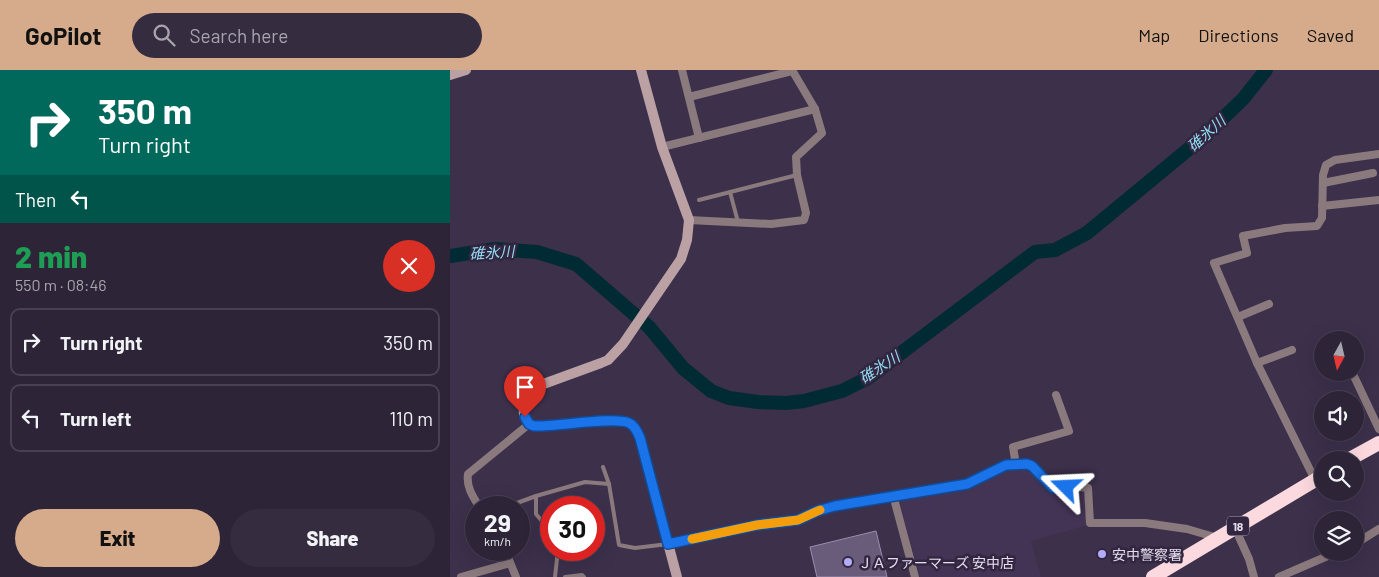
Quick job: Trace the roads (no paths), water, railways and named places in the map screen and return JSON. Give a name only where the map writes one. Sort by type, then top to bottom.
[{"type":"highway","points":[[1364,451],[1379,443]]},
{"type":"highway","name":"18","points":[[1153,577],[1314,481]]},
{"type":"street","points":[[450,74],[466,70]]},
{"type":"street","points":[[641,70],[662,147],[688,220],[687,240],[681,259],[623,344],[608,360],[538,386],[530,392],[525,402],[524,410],[529,424],[542,427],[615,420],[629,423],[636,430],[640,438],[677,577]]},
{"type":"street","points":[[682,70],[699,138]]},
{"type":"street","points":[[688,220],[771,224],[804,220],[806,213],[797,175],[796,157],[822,132],[815,109],[792,70],[689,97]]},
{"type":"street","points":[[662,147],[815,109]]},
{"type":"street","points":[[1314,469],[1257,363],[1214,263],[1246,254],[1243,236],[1285,228],[1317,226],[1322,218],[1323,175],[1326,165],[1336,160],[1379,154]]},
{"type":"street","points":[[1323,183],[1373,173]]},
{"type":"street","points":[[1322,206],[1379,200]]},
{"type":"street","points":[[1238,317],[1269,304]]},
{"type":"street","points":[[1257,363],[1292,350]]},
{"type":"street","points":[[1356,381],[1379,429]]},
{"type":"street","points":[[1016,464],[1013,447],[1069,430],[1056,395]]},
{"type":"street","points":[[472,496],[467,481],[468,474],[529,424]]},
{"type":"street","points":[[915,577],[893,495],[967,484],[1006,465],[1027,464],[1032,466],[1053,488],[1088,488],[1090,523],[1146,523],[1187,529],[1218,538]]},
{"type":"street","points":[[1235,528],[1249,559],[1254,577]]},
{"type":"street","points":[[1364,538],[1379,529]]},
{"type":"street","points":[[1278,577],[1316,561]]},
{"type":"street","points":[[461,577],[470,576],[510,563],[516,577]]},
{"type":"lane","points":[[699,200],[797,175]]},
{"type":"lane","points":[[730,192],[738,222]]},
{"type":"lane","points":[[603,467],[609,484],[619,545],[635,548],[668,544],[757,525],[798,520],[817,511],[835,506],[893,495]]},
{"type":"lane","points":[[530,498],[584,482],[609,484]]},
{"type":"lane","points":[[536,496],[536,514],[540,519]]},
{"type":"lane","points":[[555,577],[557,561]]},
{"type":"lane","points":[[565,577],[582,575],[584,577]]},
{"type":"water","points":[[450,250],[495,251],[450,262]]},
{"type":"waterway","name":"碓氷川","points":[[450,256],[495,249],[537,252],[576,264],[649,327],[683,368],[711,391],[729,398],[758,402],[786,403],[804,401],[842,391],[868,378],[1035,252],[1055,250],[1087,233],[1202,138],[1243,99],[1266,70]]},
{"type":"place","name":"安中警察署","points":[[1102,554]]},
{"type":"place","name":"ＪＡファーマーズ 安中店","points":[[848,562]]}]
